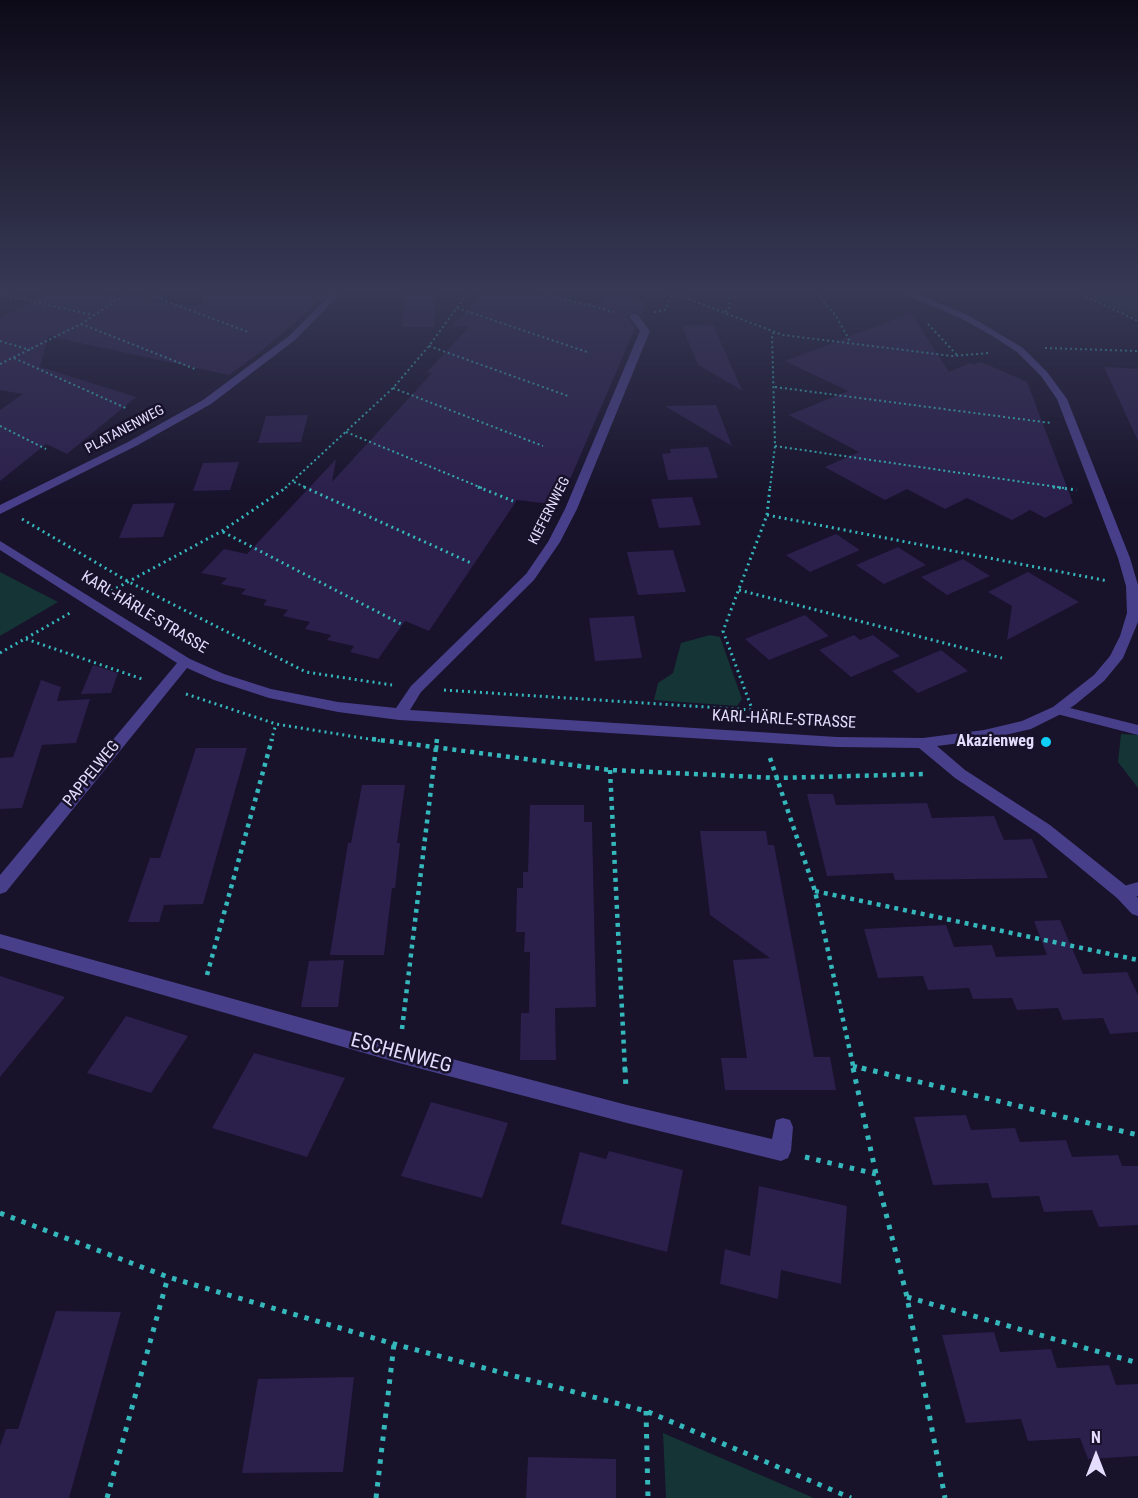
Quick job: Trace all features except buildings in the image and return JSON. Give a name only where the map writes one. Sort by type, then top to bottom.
[{"type":"street","name":"PLATANENWEG","points":[[2,509],[132,444],[207,402],[259,364]]},
{"type":"street","name":"KIEFERNWEG","points":[[399,715],[416,689],[531,577],[554,542],[571,509],[631,364]]},
{"type":"street","name":"KARL-HÄRLE-STRASSE","points":[[0,545],[185,662],[219,677],[269,693],[338,707],[399,715],[837,742],[923,743],[984,735],[1026,725],[1058,710],[1099,678],[1116,658],[1127,636],[1134,613],[1132,586],[1100,494],[1073,426],[1062,399],[1034,364]]},
{"type":"street","name":"PAPPELWEG","points":[[0,887],[185,662]]},
{"type":"street","points":[[1058,710],[1138,730]]},
{"type":"street","points":[[923,743],[960,774],[1044,829],[1131,891],[1138,909]]},
{"type":"street","name":"ESCHENWEG","points":[[0,941],[399,1054],[627,1114],[781,1150]]},
{"type":"street","points":[[781,1150],[783,1127]]},
{"type":"path","points":[[27,364],[128,409]]},
{"type":"path","points":[[182,364],[195,369]]},
{"type":"path","points":[[0,653],[90,601],[222,531],[294,482],[393,388],[414,364]]},
{"type":"path","points":[[479,364],[568,396]]},
{"type":"path","points":[[774,364],[774,446],[767,515],[723,631],[778,778],[815,891],[876,1174],[907,1297],[945,1498]]},
{"type":"path","points":[[775,387],[1073,426]]},
{"type":"path","points":[[393,388],[543,446]]},
{"type":"path","points":[[0,426],[46,449]]},
{"type":"path","points":[[346,432],[513,501]]},
{"type":"path","points":[[774,446],[1100,494]]},
{"type":"path","points":[[294,482],[471,563]]},
{"type":"path","points":[[2,509],[129,582],[306,672],[416,689],[752,710]]},
{"type":"path","points":[[767,515],[1132,586]]},
{"type":"path","points":[[222,531],[403,625]]},
{"type":"path","points":[[740,590],[1002,658]]},
{"type":"path","points":[[399,1054],[435,749],[442,718]]},
{"type":"path","points":[[201,999],[276,724]]},
{"type":"path","points":[[610,770],[627,1114]]},
{"type":"path","points":[[815,891],[1138,960]]},
{"type":"path","points":[[853,1066],[1138,1135]]},
{"type":"path","points":[[781,1150],[876,1174]]},
{"type":"path","points":[[0,1213],[168,1277],[394,1344],[646,1411],[851,1498]]},
{"type":"path","points":[[107,1498],[168,1277]]},
{"type":"path","points":[[907,1297],[1138,1363]]},
{"type":"path","points":[[376,1498],[394,1344]]},
{"type":"path","points":[[646,1411],[648,1498]]},
{"type":"green space","points":[[0,572],[58,602],[0,636]]},
{"type":"green space","points":[[710,635],[720,637],[742,699],[737,706],[654,700],[658,683],[673,673],[681,643]]},
{"type":"green space","points":[[1121,734],[1138,735],[1138,788],[1118,762]]},
{"type":"green space","points":[[663,1433],[814,1498],[666,1498]]},
{"type":"place","name":"Akazienweg","points":[[1046,742]]}]
